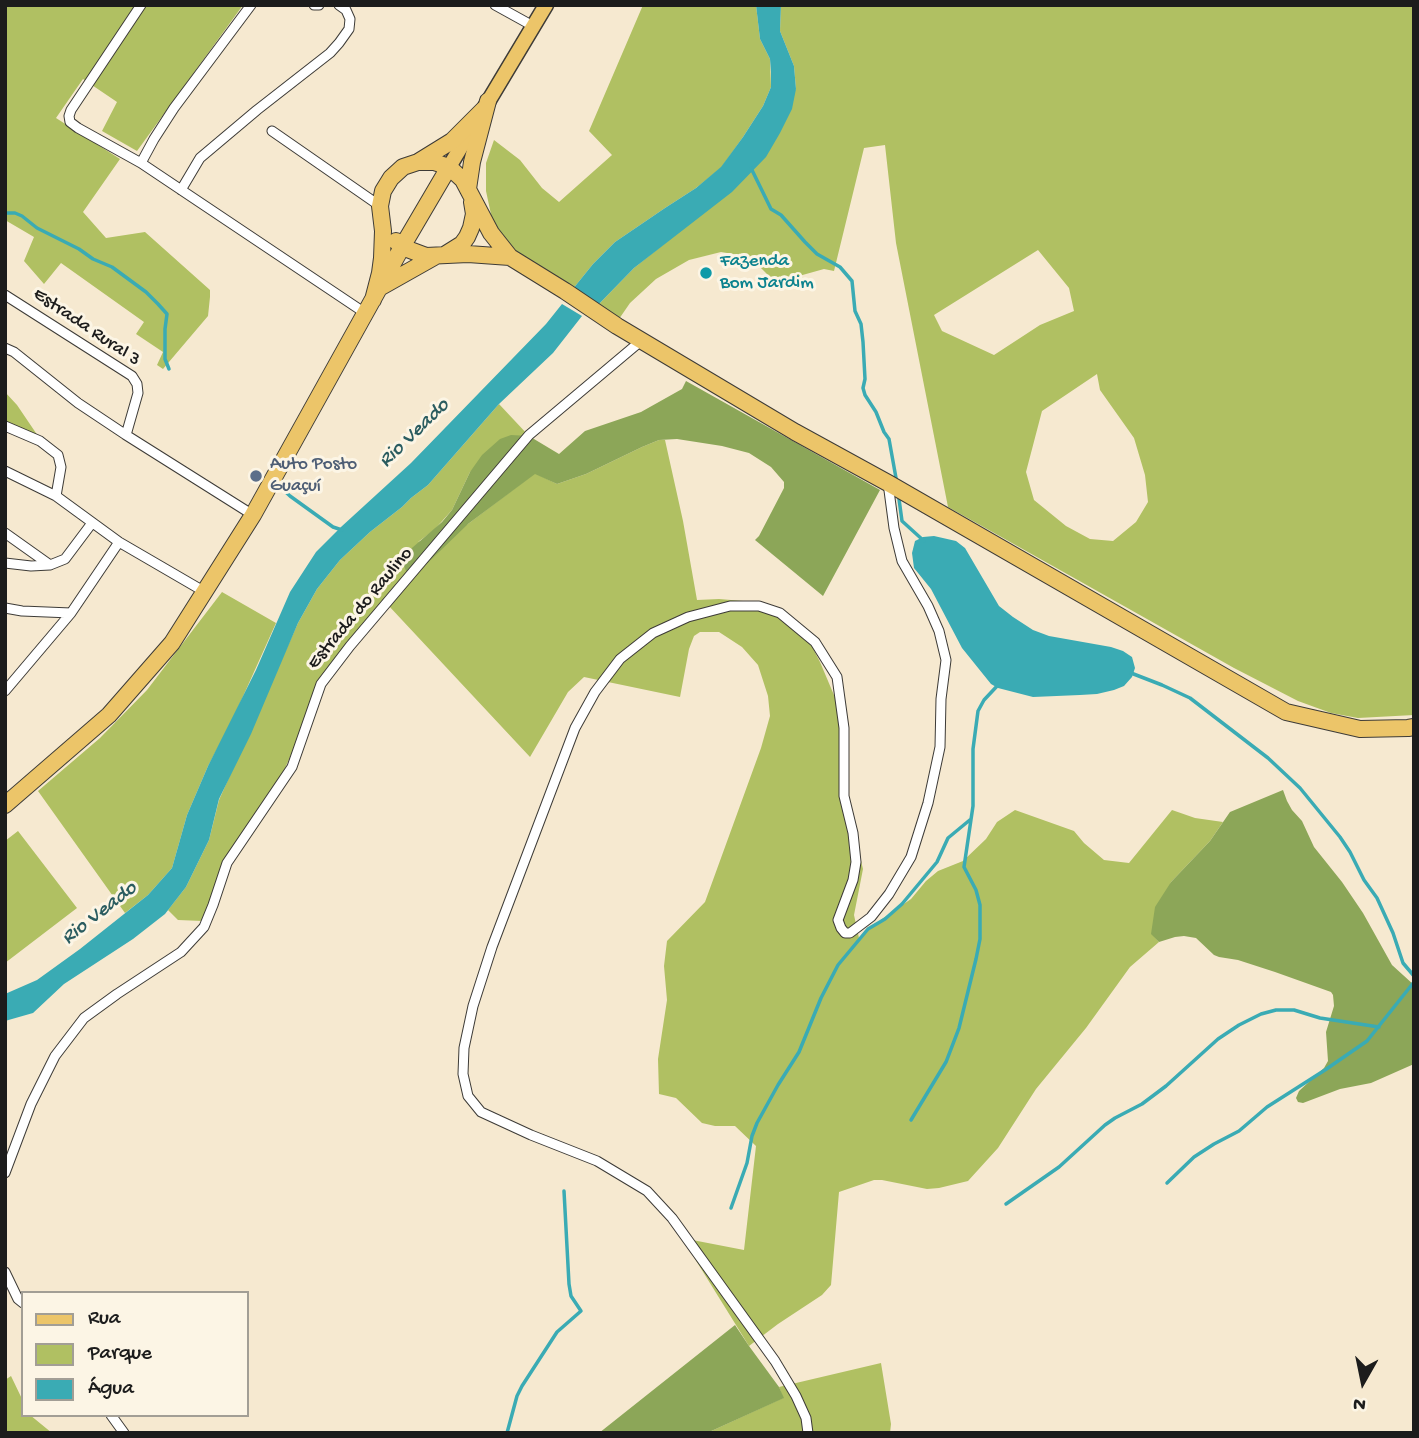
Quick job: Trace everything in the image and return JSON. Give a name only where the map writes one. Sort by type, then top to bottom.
[{"type":"highway","points":[[373,300],[382,258],[383,231],[380,209],[383,191],[391,178],[403,167],[418,162],[453,141],[486,105]]},
{"type":"highway","points":[[373,300],[462,244],[471,228],[474,214],[469,192],[472,162],[486,105]]},
{"type":"highway","points":[[418,162],[434,162],[449,167],[463,180],[491,233],[509,257],[617,326],[795,432],[1286,712],[1360,729],[1414,727]]},
{"type":"highway","points":[[5,805],[109,715],[172,643],[253,515],[449,167]]},
{"type":"highway","points":[[380,209],[387,229],[402,247],[414,253],[426,256],[509,257]]},
{"type":"main road","points":[[449,167],[546,5]]},
{"type":"street","points":[[141,5],[71,110],[70,122],[141,163],[181,190],[373,300]]},
{"type":"street","points":[[141,163],[174,108],[251,5]]},
{"type":"street","points":[[314,5],[319,5]]},
{"type":"street","points":[[181,190],[200,158],[339,43],[349,29],[346,10],[339,5]]},
{"type":"street","points":[[495,5],[533,26]]},
{"type":"street","points":[[272,131],[380,209]]},
{"type":"street","name":"Estrada Rural 3","points":[[5,295],[132,376],[138,393],[127,435]]},
{"type":"street","name":"Estrada do Raulino","points":[[5,1172],[31,1104],[55,1056],[85,1018],[181,952],[204,927],[227,863],[292,767],[321,684],[350,646],[529,435],[642,340]]},
{"type":"street","points":[[5,348],[127,435],[253,515]]},
{"type":"street","points":[[5,426],[40,441],[58,455],[61,467],[56,496]]},
{"type":"street","points":[[5,471],[56,496],[119,542],[205,592]]},
{"type":"street","points":[[808,1433],[806,1418],[796,1396],[775,1361],[672,1218],[648,1191],[597,1161],[481,1112],[468,1096],[463,1074],[464,1048],[473,1006],[492,947],[575,728],[595,692],[620,659],[653,633],[688,617],[730,606],[759,606],[780,613],[815,642],[837,677],[844,728],[844,796],[853,833],[856,862],[853,880],[838,920],[841,928],[845,933],[850,933],[871,917],[890,894],[911,857],[928,803],[940,747],[941,699],[946,660],[934,619],[902,561],[888,483]]},
{"type":"street","points":[[5,563],[50,565],[65,559],[92,523]]},
{"type":"street","points":[[5,533],[50,565]]},
{"type":"street","points":[[5,691],[71,613],[119,542]]},
{"type":"street","points":[[5,608],[71,613]]},
{"type":"street","points":[[5,676],[14,682]]},
{"type":"street","points":[[5,1272],[21,1301]]},
{"type":"street","points":[[112,1417],[124,1433]]},
{"type":"green space","points":[[5,5],[243,5],[137,151],[102,131],[117,102],[83,79],[56,118],[120,159],[83,212],[106,238],[145,232],[210,290],[208,316],[163,369],[157,365],[163,352],[136,334],[144,322],[61,263],[44,284],[24,261],[34,237],[5,220]]},
{"type":"green space","points":[[643,5],[756,5],[760,39],[770,59],[771,87],[763,106],[721,168],[615,242],[572,290],[546,275],[508,245],[492,219],[486,191],[486,163],[494,140],[520,160],[542,188],[559,202],[612,155],[589,131]]},
{"type":"green space","points":[[781,5],[1414,5],[1414,715],[1358,718],[1331,713],[1298,701],[1234,668],[948,507],[896,243],[885,145],[864,148],[834,271],[824,269],[781,281],[770,277],[759,266],[739,255],[721,252],[689,260],[656,279],[630,303],[619,319],[597,306],[634,268],[680,231],[796,89],[794,66],[780,31]],"holes":[[[1038,250],[1069,288],[1074,311],[1040,325],[994,355],[942,331],[934,315]],[[1097,374],[1100,390],[1134,438],[1145,475],[1148,502],[1136,522],[1113,541],[1090,539],[1066,526],[1034,500],[1026,472],[1042,411]]]},
{"type":"green space","points":[[686,381],[880,490],[823,596],[755,540],[784,488],[784,482],[771,467],[749,453],[677,439],[659,440],[586,474],[557,484],[535,474],[468,524],[410,580],[403,564],[405,554],[452,510],[470,472],[482,455],[500,439],[511,435],[529,436],[559,454],[585,431],[641,412],[682,389]]},
{"type":"green space","points":[[5,392],[17,405],[38,436],[5,425]]},
{"type":"green space","points":[[499,404],[529,436],[470,472],[452,510],[434,530],[418,542],[468,524],[535,473],[557,484],[586,474],[659,440],[665,440],[697,600],[743,601],[765,608],[804,631],[839,707],[852,824],[863,869],[854,915],[859,938],[911,899],[938,871],[963,861],[986,839],[997,822],[1015,810],[1074,831],[1104,860],[1129,863],[1172,810],[1195,818],[1223,822],[1210,841],[1171,882],[1152,934],[1159,942],[1130,967],[1086,1028],[1036,1089],[998,1148],[968,1181],[927,1189],[874,1180],[839,1192],[831,1285],[822,1295],[749,1346],[682,1238],[744,1250],[756,1146],[735,1126],[702,1123],[676,1098],[659,1094],[658,1059],[667,1000],[664,966],[667,941],[705,902],[770,716],[768,696],[758,665],[742,647],[719,632],[700,632],[694,636],[680,697],[584,677],[568,692],[530,757],[388,605],[328,672],[282,775],[246,832],[203,921],[178,920],[168,910],[186,887],[209,840],[219,800],[298,623],[317,589],[340,560],[428,485]]},
{"type":"green space","points":[[222,592],[276,623],[187,815],[172,868],[148,895],[125,913],[38,791],[100,738],[147,690]]},
{"type":"green space","points":[[1283,790],[1314,847],[1363,913],[1392,965],[1414,985],[1414,1064],[1371,1083],[1340,1089],[1303,1103],[1296,1098],[1299,1091],[1328,1061],[1326,1032],[1334,1006],[1331,992],[1238,960],[1214,955],[1196,938],[1184,936],[1159,942],[1151,934],[1155,907],[1171,882],[1210,841],[1230,812]]},
{"type":"green space","points":[[18,831],[77,908],[5,963],[5,841]]},
{"type":"green space","points":[[735,1325],[784,1398],[707,1433],[599,1433]]},
{"type":"green space","points":[[881,1363],[891,1424],[890,1433],[707,1433],[783,1398],[779,1387]]},
{"type":"green space","points":[[11,1376],[21,1397],[21,1417],[32,1417],[52,1433],[5,1433],[5,1380]]},
{"type":"water","points":[[756,5],[781,5],[780,31],[794,66],[796,89],[792,109],[780,133],[766,157],[732,192],[634,268],[597,306],[572,290],[593,264],[615,242],[696,188],[721,167],[763,106],[771,87],[771,72],[770,59],[760,39]]},
{"type":"water","points":[[562,304],[582,316],[553,353],[499,404],[428,485],[340,560],[317,589],[298,623],[251,734],[219,799],[209,840],[186,887],[165,914],[133,939],[64,984],[33,1013],[5,1021],[5,994],[37,980],[80,949],[148,895],[172,868],[187,815],[208,766],[256,670],[290,592],[316,552],[411,463],[546,324]]},
{"type":"water","points":[[934,536],[956,541],[965,548],[999,606],[1013,617],[1033,630],[1049,636],[1123,651],[1132,657],[1135,668],[1132,677],[1124,686],[1114,690],[1080,695],[1033,697],[991,684],[962,648],[931,589],[914,568],[912,553],[915,541]]},
{"type":"waterway","points":[[751,168],[771,209],[781,215],[817,254],[840,267],[852,281],[855,311],[861,324],[863,342],[863,388],[889,439],[896,478]]},
{"type":"waterway","points":[[5,213],[22,216],[37,228],[112,267],[146,292],[167,314],[165,359],[169,369]]},
{"type":"waterway","points":[[278,485],[333,527],[342,530]]},
{"type":"waterway","points":[[899,499],[902,521],[924,541]]},
{"type":"waterway","points":[[1131,673],[1190,698],[1268,758],[1300,788],[1350,852],[1377,898],[1403,963],[1414,976]]},
{"type":"waterway","points":[[911,1120],[946,1062],[959,1028],[976,959],[980,939],[980,905],[976,890],[964,867],[973,806],[973,749],[978,711],[999,684]]},
{"type":"waterway","points":[[731,1208],[747,1163],[757,1123],[799,1052],[838,965],[868,929],[902,904],[937,862],[948,838],[971,819]]},
{"type":"waterway","points":[[1167,1183],[1194,1157],[1239,1131],[1267,1107],[1367,1041],[1414,982]]},
{"type":"waterway","points":[[1006,1204],[1059,1167],[1105,1125],[1142,1104],[1166,1086],[1218,1039],[1261,1014],[1276,1010],[1294,1010],[1320,1018],[1379,1027]]},
{"type":"waterway","points":[[507,1433],[522,1386],[557,1332],[581,1311],[571,1296],[569,1284],[564,1191]]},
{"type":"place","name":"Fazenda Bom Jardim","points":[[706,273]]},
{"type":"place","name":"Auto Posto Guaçuí","points":[[256,476]]},
{"type":"water label","name":"Rio Veado","points":[[415,434]]},
{"type":"water label","name":"Rio Veado","points":[[100,914]]}]
